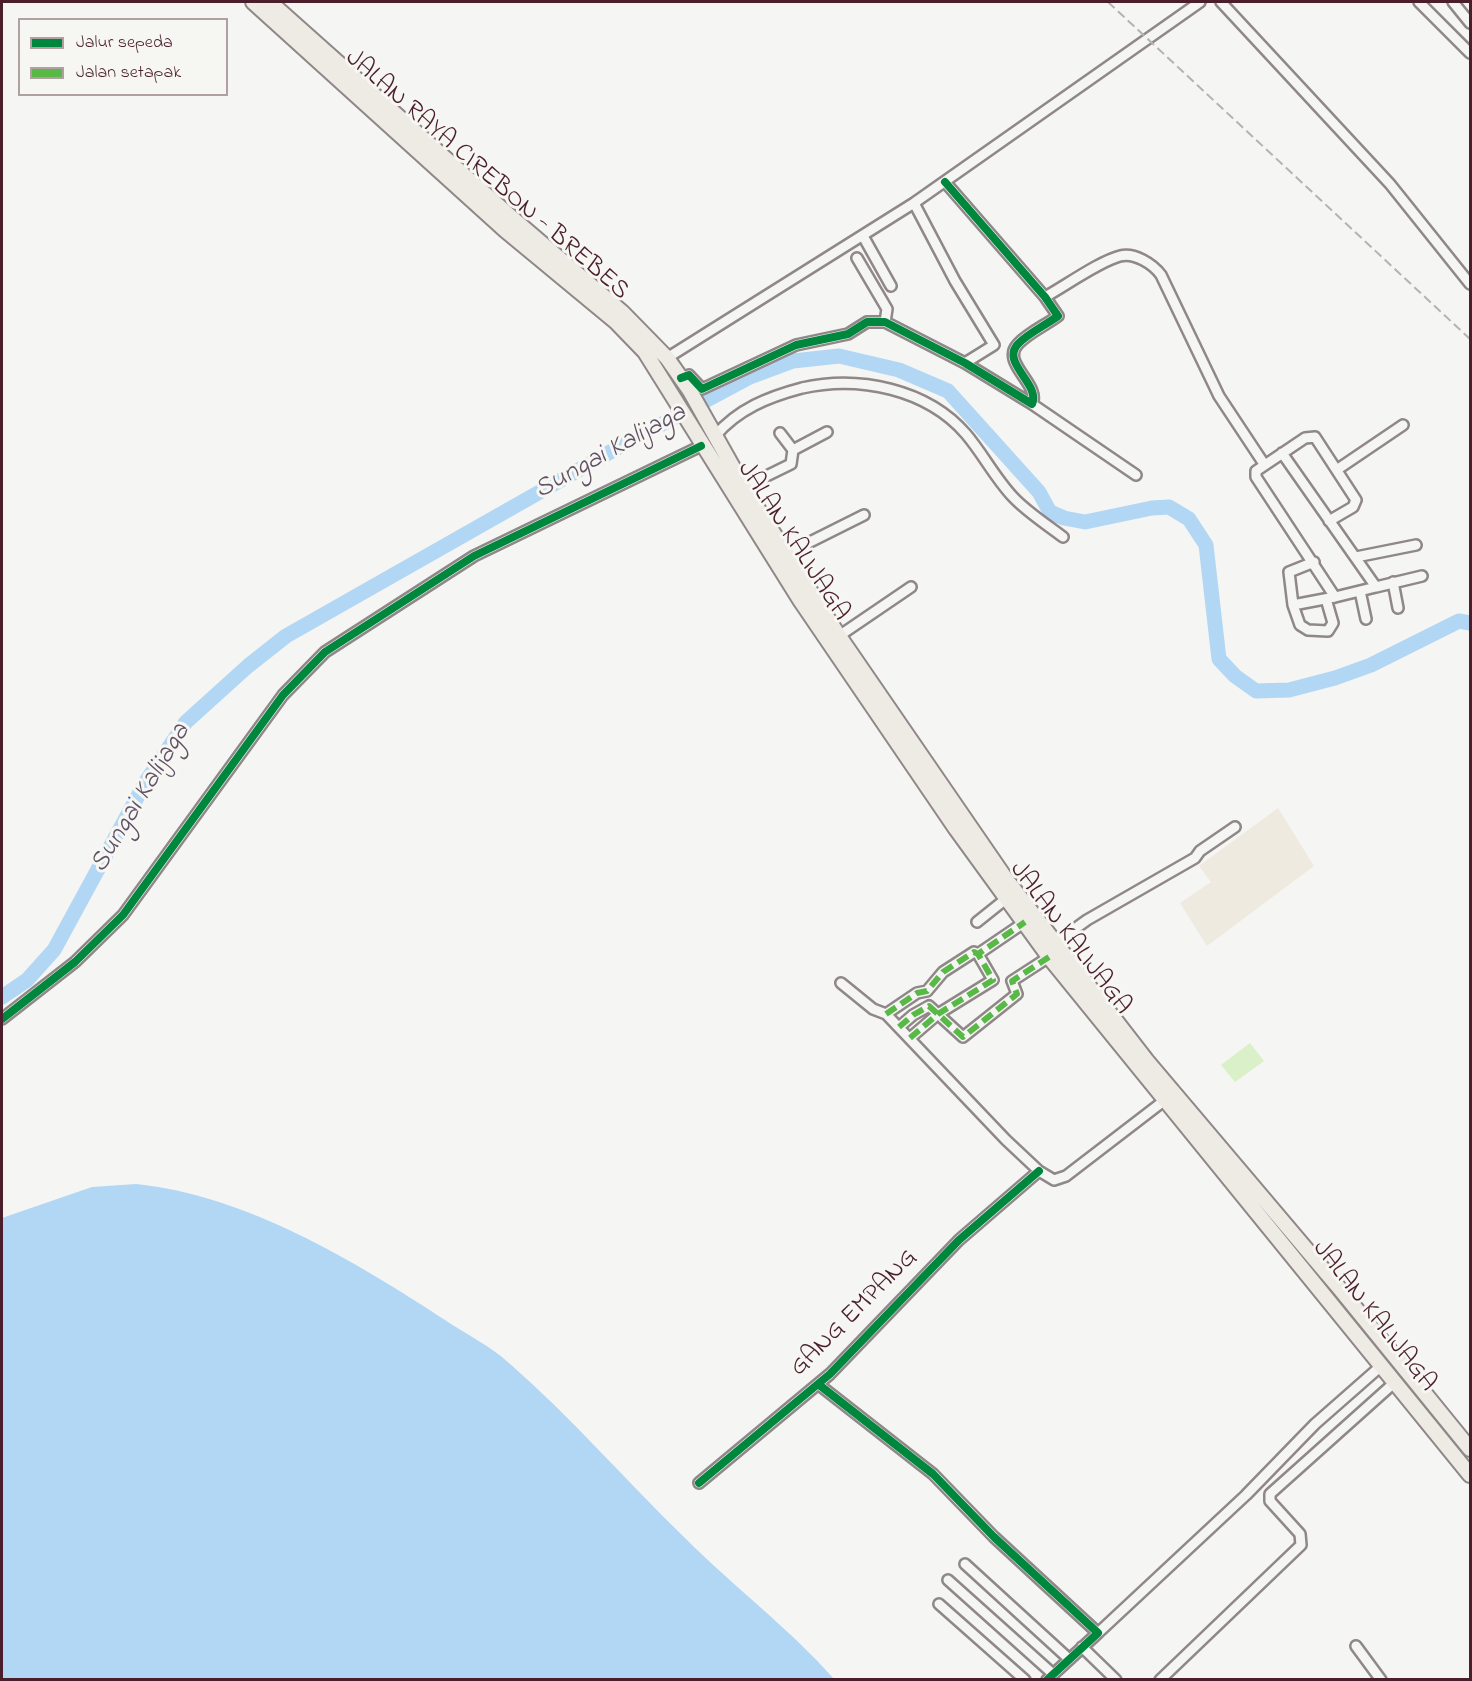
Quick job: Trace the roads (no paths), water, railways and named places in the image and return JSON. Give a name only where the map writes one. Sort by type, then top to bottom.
[{"type":"highway","name":"JALAN RAYA CIREBON - BREBES","points":[[253,2],[307,43],[622,312],[667,358],[690,391]]},
{"type":"highway","name":"JALAN RAYA CIREBON - BREBES","points":[[270,2],[307,43],[506,230],[615,321],[655,365],[674,399]]},
{"type":"highway","name":"JALAN KALIJAGA","points":[[690,391],[744,487],[839,636],[1052,951],[1165,1100],[1226,1171],[1470,1475]]},
{"type":"highway","name":"JALAN KALIJAGA","points":[[674,399],[700,444],[850,674],[1025,922],[1340,1290],[1425,1397],[1470,1449]]},
{"type":"highway","points":[[1414,1408],[1425,1397]]},
{"type":"street","points":[[667,358],[914,203],[1200,2]]},
{"type":"street","points":[[1221,2],[1390,184],[1470,284]]},
{"type":"street","points":[[1419,2],[1470,53]]},
{"type":"street","points":[[1453,2],[1470,23]]},
{"type":"street","points":[[945,182],[1045,297],[1058,316],[1019,343],[1013,354],[1033,393],[1032,404]]},
{"type":"street","points":[[914,203],[955,281],[994,345],[965,363]]},
{"type":"street","points":[[863,236],[891,285]]},
{"type":"street","points":[[1045,297],[1120,256],[1135,257],[1154,267],[1161,275],[1219,396],[1264,464]]},
{"type":"street","points":[[857,258],[887,309],[885,322]]},
{"type":"street","points":[[681,378],[689,375],[702,389],[796,345],[848,334],[867,322],[885,322],[965,363],[1032,404],[1136,474]]},
{"type":"street","points":[[714,433],[742,411],[794,390],[834,383],[871,385],[896,390],[921,401],[958,426],[1011,495],[1063,537]]},
{"type":"street","points":[[1338,469],[1403,425]]},
{"type":"street","points":[[793,450],[827,432]]},
{"type":"street","points":[[744,487],[791,464],[793,450],[780,433]]},
{"type":"street","points":[[1314,562],[1289,572],[1293,605],[1302,627],[1330,631],[1333,623],[1330,598],[1314,562],[1256,477],[1256,471],[1307,437],[1313,436],[1338,469],[1356,502],[1353,507],[1329,522]]},
{"type":"street","points":[[2,1019],[75,962],[123,915],[283,694],[325,652],[474,556],[700,444]]},
{"type":"street","points":[[1282,453],[1376,587]]},
{"type":"street","points":[[786,554],[864,515]]},
{"type":"street","points":[[1356,557],[1416,545]]},
{"type":"street","points":[[1293,605],[1422,576]]},
{"type":"street","points":[[1393,582],[1398,608]]},
{"type":"street","points":[[839,636],[911,587]]},
{"type":"street","points":[[1360,591],[1366,619]]},
{"type":"street","points":[[898,1027],[927,1006],[963,1037],[1017,994],[1014,980],[1087,920],[1195,858],[1200,851],[1235,827]]},
{"type":"street","points":[[977,922],[1007,898]]},
{"type":"street","points":[[886,1014],[917,993],[927,991],[943,972],[971,953],[978,954],[1025,922]]},
{"type":"street","points":[[910,1038],[938,1014],[993,980],[978,954]]},
{"type":"street","points":[[841,983],[873,1009],[886,1014],[1039,1172],[1054,1180],[1066,1176],[1165,1100]]},
{"type":"street","name":"GANG EMPANG","points":[[699,1483],[818,1384],[900,1305],[959,1240],[1039,1172]]},
{"type":"street","points":[[948,1580],[1050,1677],[1246,1496],[1315,1424],[1381,1366]]},
{"type":"street","points":[[1160,1680],[1301,1545],[1300,1534],[1270,1501],[1270,1494],[1394,1383]]},
{"type":"street","points":[[818,1384],[933,1473],[994,1537],[1098,1633]]},
{"type":"street","points":[[965,1564],[1069,1659]]},
{"type":"street","points":[[939,1604],[1023,1679]]},
{"type":"street","points":[[1356,1646],[1381,1680]]},
{"type":"street","points":[[1082,1647],[1116,1680]]},
{"type":"water","points":[[136,1184],[177,1191],[218,1202],[258,1216],[298,1234],[374,1275],[494,1351],[555,1406],[686,1539],[799,1643],[834,1679],[2,1679],[2,1218],[92,1187]]},
{"type":"waterway","name":"Sungai Kalijaga","points":[[2,997],[27,980],[54,950],[145,783],[186,722],[248,666],[286,636],[619,447],[750,377],[793,361],[839,356],[899,370],[948,391],[1039,492],[1050,512],[1064,518],[1085,522],[1152,508],[1169,507],[1189,519],[1206,545],[1219,659],[1235,676],[1256,691],[1289,690],[1335,678],[1371,665],[1459,621],[1470,623]]},
{"type":"railway","points":[[1108,2],[1470,339]]}]
